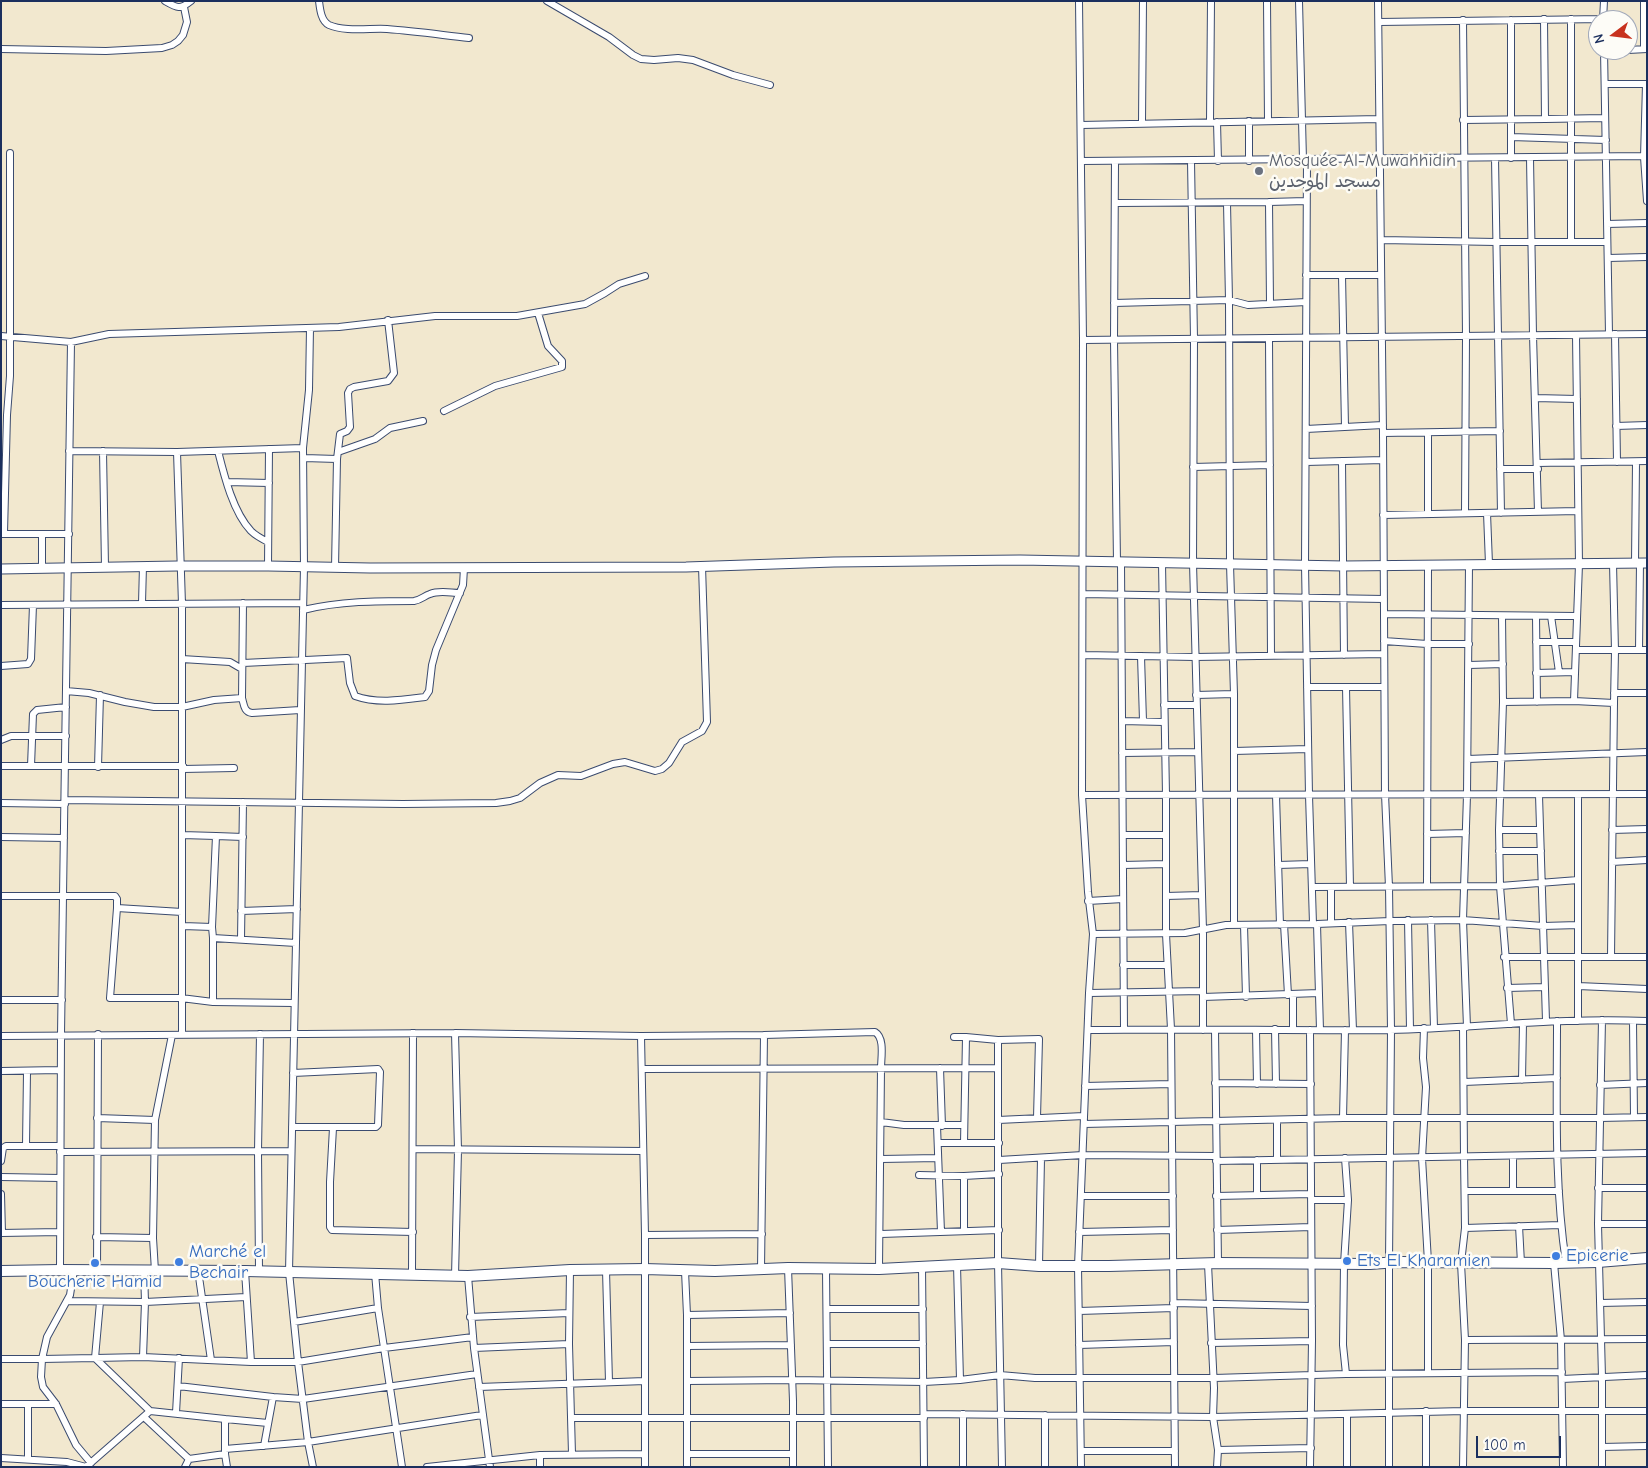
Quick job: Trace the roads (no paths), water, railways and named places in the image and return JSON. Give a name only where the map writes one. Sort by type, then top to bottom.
[{"type":"main road","points":[[1,1271],[198,1270],[468,1276],[570,1270],[644,1269],[685,1271],[788,1268],[826,1270],[998,1263],[1078,1266],[1388,1262],[1566,1263],[1647,1258]]},
{"type":"street","points":[[165,1],[174,7],[184,7],[191,1]]},
{"type":"street","points":[[319,1],[325,22],[340,28],[389,29],[469,38]]},
{"type":"street","points":[[547,1],[602,33],[641,59],[678,58],[693,60],[733,75],[770,85]]},
{"type":"street","points":[[1079,1],[1083,340],[1082,795],[1088,901],[1093,934],[1078,1266],[1081,1467]]},
{"type":"street","points":[[1142,123],[1143,1]]},
{"type":"street","points":[[1211,1],[1214,122],[1218,161]]},
{"type":"street","points":[[1267,1],[1268,121]]},
{"type":"street","points":[[1299,1],[1306,200],[1305,565],[1308,750],[1311,864],[1320,1030]]},
{"type":"street","points":[[1378,1],[1385,794],[1390,921],[1391,1030],[1388,1262],[1389,1467]]},
{"type":"street","points":[[1644,1],[1645,49]]},
{"type":"street","points":[[1,49],[106,51],[162,48],[172,45],[183,35],[187,22],[184,7]]},
{"type":"street","points":[[1544,19],[1545,119]]},
{"type":"street","points":[[1571,19],[1571,242]]},
{"type":"street","points":[[1379,22],[1588,19]]},
{"type":"street","points":[[1463,20],[1466,336],[1465,513]]},
{"type":"street","points":[[1511,20],[1511,158]]},
{"type":"street","points":[[1604,60],[1607,242],[1617,462]]},
{"type":"street","points":[[1605,84],[1647,84],[1647,201]]},
{"type":"street","points":[[1081,125],[1379,118]]},
{"type":"street","points":[[1463,120],[1605,118]]},
{"type":"street","points":[[1249,121],[1249,160]]},
{"type":"street","points":[[1511,137],[1606,140]]},
{"type":"street","points":[[10,153],[10,376],[3,462],[2,534],[69,534]]},
{"type":"street","points":[[1081,162],[1646,156]]},
{"type":"street","points":[[1495,158],[1501,513]]},
{"type":"street","points":[[1530,158],[1538,512]]},
{"type":"street","points":[[1116,161],[1114,340],[1121,595],[1124,1029]]},
{"type":"street","points":[[1192,161],[1194,339],[1193,563],[1204,1030]]},
{"type":"street","points":[[1115,204],[1306,200]]},
{"type":"street","points":[[1269,202],[1270,303]]},
{"type":"street","points":[[1227,203],[1230,564],[1234,657],[1234,925]]},
{"type":"street","points":[[1607,224],[1647,222]]},
{"type":"street","points":[[1,237],[10,237]]},
{"type":"street","points":[[1380,240],[1607,242]]},
{"type":"street","points":[[1608,258],[1647,257]]},
{"type":"street","points":[[1306,274],[1381,275]]},
{"type":"street","points":[[1342,275],[1345,427]]},
{"type":"street","points":[[1,336],[71,342],[109,334],[350,326],[388,320],[435,316],[511,317],[585,304],[605,294],[619,284],[645,276]]},
{"type":"street","points":[[1114,303],[1229,300],[1248,304],[1306,302]]},
{"type":"street","points":[[444,411],[496,386],[562,367],[562,361],[548,346],[538,313]]},
{"type":"street","points":[[335,568],[338,456],[340,434],[347,431],[350,427],[348,393],[354,387],[384,382],[391,378],[394,373],[388,320]]},
{"type":"street","points":[[310,328],[309,390],[303,448],[304,567],[289,1272],[298,1362],[313,1467]]},
{"type":"street","points":[[1574,701],[1579,564],[1576,334]]},
{"type":"street","points":[[1083,340],[1647,334]]},
{"type":"street","points":[[1269,339],[1271,656]]},
{"type":"street","points":[[60,1270],[60,1070],[71,342]]},
{"type":"street","points":[[1535,398],[1577,399]]},
{"type":"street","points":[[304,458],[338,456],[375,439],[390,428],[424,421]]},
{"type":"street","points":[[1306,429],[1383,425]]},
{"type":"street","points":[[1616,426],[1647,425]]},
{"type":"street","points":[[1383,433],[1500,432]]},
{"type":"street","points":[[1428,433],[1428,514]]},
{"type":"street","points":[[69,451],[177,452],[303,448]]},
{"type":"street","points":[[268,566],[269,449]]},
{"type":"street","points":[[218,450],[226,482],[246,524],[259,537],[268,542]]},
{"type":"street","points":[[103,451],[105,567]]},
{"type":"street","points":[[177,452],[182,566],[182,1035]]},
{"type":"street","points":[[1306,462],[1383,460]]},
{"type":"street","points":[[1342,461],[1344,654]]},
{"type":"street","points":[[1500,469],[1578,462],[1647,461]]},
{"type":"street","points":[[1636,462],[1640,563],[1639,650]]},
{"type":"street","points":[[1193,467],[1270,465]]},
{"type":"street","points":[[226,482],[269,483]]},
{"type":"street","points":[[1383,515],[1578,511]]},
{"type":"street","points":[[1487,513],[1489,564]]},
{"type":"street","points":[[42,534],[42,569]]},
{"type":"street","points":[[1,569],[143,566],[464,568],[702,566],[834,562],[1020,560],[1344,566],[1640,563]]},
{"type":"street","points":[[1162,563],[1166,934],[1171,1029],[1175,1467]]},
{"type":"street","points":[[1611,957],[1612,753],[1615,651],[1613,563]]},
{"type":"street","points":[[1463,1467],[1465,1340],[1461,1263],[1465,1228],[1465,1027],[1463,920],[1468,759],[1469,564]]},
{"type":"street","points":[[1427,886],[1428,565]]},
{"type":"street","points":[[142,603],[143,566]]},
{"type":"street","points":[[1,803],[183,801],[403,804],[496,803],[520,798],[540,783],[558,775],[581,776],[613,764],[625,762],[655,771],[662,770],[669,763],[682,742],[702,731],[706,722],[702,566]]},
{"type":"street","points":[[182,659],[230,662],[243,666],[347,658],[350,683],[355,696],[366,700],[425,698],[429,691],[436,650],[463,585],[464,568]]},
{"type":"street","points":[[303,610],[356,601],[414,601],[421,600],[430,593],[437,592],[460,593]]},
{"type":"street","points":[[1083,594],[1384,599]]},
{"type":"street","points":[[243,603],[242,698],[244,708],[248,713],[300,710]]},
{"type":"street","points":[[1,605],[303,603]]},
{"type":"street","points":[[1,666],[28,664],[31,659],[33,605]]},
{"type":"street","points":[[1384,614],[1577,616]]},
{"type":"street","points":[[1502,616],[1503,702],[1499,851],[1504,957],[1511,1024]]},
{"type":"street","points":[[1536,616],[1536,702]]},
{"type":"street","points":[[1551,616],[1559,672]]},
{"type":"street","points":[[1384,640],[1427,644],[1469,644]]},
{"type":"street","points":[[1536,642],[1576,642]]},
{"type":"street","points":[[1576,650],[1647,650]]},
{"type":"street","points":[[1083,654],[1195,658],[1384,654]]},
{"type":"street","points":[[1141,656],[1143,721]]},
{"type":"street","points":[[1469,665],[1503,664]]},
{"type":"street","points":[[1536,673],[1575,672]]},
{"type":"street","points":[[1307,687],[1384,688]]},
{"type":"street","points":[[1346,687],[1350,887]]},
{"type":"street","points":[[66,691],[100,695],[154,707],[182,707],[214,700],[242,698]]},
{"type":"street","points":[[1614,693],[1647,693]]},
{"type":"street","points":[[1196,696],[1234,694]]},
{"type":"street","points":[[98,767],[100,695]]},
{"type":"street","points":[[1503,702],[1574,701],[1614,703]]},
{"type":"street","points":[[1164,705],[1196,704]]},
{"type":"street","points":[[31,766],[33,714],[37,710],[66,708]]},
{"type":"street","points":[[1122,721],[1164,722]]},
{"type":"street","points":[[1,740],[11,736],[66,736]]},
{"type":"street","points":[[1234,751],[1308,750]]},
{"type":"street","points":[[1122,753],[1198,752]]},
{"type":"street","points":[[1468,759],[1647,752]]},
{"type":"street","points":[[1,766],[234,768]]},
{"type":"street","points":[[1082,795],[1647,794]]},
{"type":"street","points":[[1276,795],[1282,924],[1291,995],[1293,1029]]},
{"type":"street","points":[[1539,795],[1546,1022]]},
{"type":"street","points":[[1578,795],[1578,1021]]},
{"type":"street","points":[[241,939],[243,802]]},
{"type":"street","points":[[1612,830],[1647,829]]},
{"type":"street","points":[[1499,830],[1540,830]]},
{"type":"street","points":[[1427,834],[1466,833]]},
{"type":"street","points":[[182,835],[243,837]]},
{"type":"street","points":[[1123,835],[1166,835]]},
{"type":"street","points":[[213,1002],[212,927],[216,836]]},
{"type":"street","points":[[1,838],[64,838]]},
{"type":"street","points":[[1499,851],[1541,851]]},
{"type":"street","points":[[1612,862],[1647,860]]},
{"type":"street","points":[[1123,865],[1166,864]]},
{"type":"street","points":[[1278,865],[1311,864]]},
{"type":"street","points":[[1312,887],[1500,886],[1578,880]]},
{"type":"street","points":[[1330,887],[1331,924]]},
{"type":"street","points":[[1,896],[113,895],[117,898],[110,998],[181,998],[213,1002],[294,1003]]},
{"type":"street","points":[[1166,896],[1202,895]]},
{"type":"street","points":[[1088,901],[1123,899]]},
{"type":"street","points":[[117,908],[182,912]]},
{"type":"street","points":[[241,911],[296,909]]},
{"type":"street","points":[[1093,934],[1185,933],[1219,925],[1331,924],[1408,920],[1463,920],[1543,926],[1578,925]]},
{"type":"street","points":[[1408,920],[1410,1029]]},
{"type":"street","points":[[1431,920],[1434,1028]]},
{"type":"street","points":[[1350,922],[1353,1030]]},
{"type":"street","points":[[1244,925],[1246,997]]},
{"type":"street","points":[[182,926],[212,927]]},
{"type":"street","points":[[213,938],[296,943]]},
{"type":"street","points":[[1504,957],[1647,957]]},
{"type":"street","points":[[1123,965],[1167,965]]},
{"type":"street","points":[[1578,986],[1647,989]]},
{"type":"street","points":[[1507,988],[1545,987]]},
{"type":"street","points":[[1089,993],[1169,992],[1246,997],[1319,993]]},
{"type":"street","points":[[1,1000],[62,1000]]},
{"type":"street","points":[[1602,1020],[1598,1188],[1602,1467]]},
{"type":"street","points":[[1633,1020],[1634,1117]]},
{"type":"street","points":[[1088,1030],[1391,1030],[1557,1021],[1647,1021]]},
{"type":"street","points":[[1557,1021],[1557,1155],[1560,1225],[1566,1263]]},
{"type":"street","points":[[1522,1080],[1523,1023]]},
{"type":"street","points":[[1424,1028],[1426,1087],[1422,1158],[1428,1262],[1428,1373]]},
{"type":"street","points":[[1215,1030],[1217,1230],[1210,1303],[1214,1378],[1213,1417],[1218,1450],[1217,1467]]},
{"type":"street","points":[[1256,1030],[1257,1084]]},
{"type":"street","points":[[1276,1030],[1276,1084]]},
{"type":"street","points":[[1310,1030],[1312,1306],[1310,1467]]},
{"type":"street","points":[[1343,1118],[1345,1030]]},
{"type":"street","points":[[1,1036],[413,1033],[641,1036],[875,1032],[879,1034],[881,1039],[881,1234],[879,1269]]},
{"type":"street","points":[[412,1274],[413,1033]]},
{"type":"street","points":[[455,1033],[458,1150],[455,1276]]},
{"type":"street","points":[[97,1271],[98,1034]]},
{"type":"street","points":[[259,1271],[258,1151],[260,1034]]},
{"type":"street","points":[[155,1271],[153,1238],[156,1151],[154,1139],[155,1120],[172,1035]]},
{"type":"street","points":[[761,1268],[764,1035]]},
{"type":"street","points":[[641,1036],[645,1467]]},
{"type":"street","points":[[964,1143],[966,1036]]},
{"type":"street","points":[[954,1037],[966,1036],[998,1040],[1039,1039],[1037,1118]]},
{"type":"street","points":[[998,1040],[998,1263],[1002,1467]]},
{"type":"street","points":[[940,1068],[938,1158],[941,1232]]},
{"type":"street","points":[[642,1069],[998,1068]]},
{"type":"street","points":[[1,1071],[60,1070]]},
{"type":"street","points":[[292,1127],[374,1128],[378,1125],[379,1070],[293,1073]]},
{"type":"street","points":[[26,1146],[27,1072]]},
{"type":"street","points":[[1464,1082],[1557,1078]]},
{"type":"street","points":[[1216,1083],[1310,1084]]},
{"type":"street","points":[[1600,1085],[1647,1083]]},
{"type":"street","points":[[1085,1086],[1171,1084]]},
{"type":"street","points":[[998,1120],[1084,1116]]},
{"type":"street","points":[[1084,1124],[1343,1118],[1647,1117]]},
{"type":"street","points":[[98,1118],[155,1120]]},
{"type":"street","points":[[1276,1120],[1276,1160]]},
{"type":"street","points":[[881,1122],[939,1126],[964,1125]]},
{"type":"street","points":[[332,1128],[330,1227],[332,1230],[413,1232]]},
{"type":"street","points":[[938,1143],[999,1143]]},
{"type":"street","points":[[1,1160],[3,1148],[6,1146],[97,1152],[291,1151]]},
{"type":"street","points":[[413,1149],[643,1151]]},
{"type":"street","points":[[999,1160],[1083,1155],[1276,1160],[1647,1153]]},
{"type":"street","points":[[1513,1156],[1513,1191]]},
{"type":"street","points":[[881,1159],[938,1158]]},
{"type":"street","points":[[1039,1266],[1041,1158]]},
{"type":"street","points":[[1345,1158],[1348,1200],[1344,1264],[1343,1345],[1346,1374]]},
{"type":"street","points":[[1257,1160],[1257,1195]]},
{"type":"street","points":[[919,1175],[964,1176],[999,1174]]},
{"type":"street","points":[[964,1176],[964,1231]]},
{"type":"street","points":[[1,1177],[60,1178]]},
{"type":"street","points":[[1598,1188],[1647,1188]]},
{"type":"street","points":[[1465,1191],[1559,1191]]},
{"type":"street","points":[[1,1194],[2,1233],[60,1232]]},
{"type":"street","points":[[1216,1196],[1257,1195],[1348,1200]]},
{"type":"street","points":[[1081,1196],[1173,1196]]},
{"type":"street","points":[[1598,1224],[1647,1224]]},
{"type":"street","points":[[1465,1228],[1560,1225]]},
{"type":"street","points":[[1519,1226],[1521,1263]]},
{"type":"street","points":[[1217,1230],[1311,1227]]},
{"type":"street","points":[[881,1234],[999,1230]]},
{"type":"street","points":[[1079,1232],[1173,1230]]},
{"type":"street","points":[[644,1235],[762,1234]]},
{"type":"street","points":[[96,1237],[153,1238]]},
{"type":"street","points":[[1554,1263],[1561,1340],[1563,1467]]},
{"type":"street","points":[[957,1265],[960,1380]]},
{"type":"street","points":[[922,1266],[924,1467]]},
{"type":"street","points":[[788,1268],[793,1380],[792,1467]]},
{"type":"street","points":[[74,1270],[72,1288],[67,1301],[47,1337],[42,1359],[41,1377],[43,1387],[56,1404],[76,1445],[91,1463]]},
{"type":"street","points":[[143,1357],[144,1270]]},
{"type":"street","points":[[198,1270],[211,1360]]},
{"type":"street","points":[[570,1270],[568,1344],[572,1454]]},
{"type":"street","points":[[606,1270],[609,1382]]},
{"type":"street","points":[[826,1270],[828,1467]]},
{"type":"street","points":[[245,1271],[252,1362]]},
{"type":"street","points":[[685,1271],[687,1315],[686,1467]]},
{"type":"street","points":[[375,1273],[388,1386],[402,1467]]},
{"type":"street","points":[[468,1276],[470,1317],[490,1467]]},
{"type":"street","points":[[67,1301],[145,1302],[246,1297]]},
{"type":"street","points":[[95,1358],[100,1302]]},
{"type":"street","points":[[1600,1303],[1647,1302]]},
{"type":"street","points":[[1078,1312],[1210,1303],[1312,1306]]},
{"type":"street","points":[[294,1322],[378,1308]]},
{"type":"street","points":[[827,1309],[923,1309]]},
{"type":"street","points":[[687,1315],[790,1312]]},
{"type":"street","points":[[470,1317],[569,1313]]},
{"type":"street","points":[[1,1359],[143,1357],[298,1362],[384,1348],[473,1337]]},
{"type":"street","points":[[1465,1340],[1647,1339]]},
{"type":"street","points":[[1211,1343],[1312,1341]]},
{"type":"street","points":[[1079,1345],[1174,1342]]},
{"type":"street","points":[[474,1348],[568,1344]]},
{"type":"street","points":[[827,1344],[923,1344]]},
{"type":"street","points":[[687,1346],[791,1345]]},
{"type":"street","points":[[95,1358],[150,1411],[268,1423]]},
{"type":"street","points":[[176,1413],[179,1358]]},
{"type":"street","points":[[687,1381],[828,1380],[924,1382],[1000,1375],[1035,1378],[1214,1378],[1428,1373],[1602,1377],[1647,1375]]},
{"type":"street","points":[[178,1386],[274,1398],[303,1399],[477,1374]]},
{"type":"street","points":[[479,1387],[644,1381]]},
{"type":"street","points":[[264,1446],[274,1398]]},
{"type":"street","points":[[1,1404],[56,1404]]},
{"type":"street","points":[[28,1404],[28,1459]]},
{"type":"street","points":[[571,1418],[828,1418],[963,1414],[1213,1417],[1426,1411],[1647,1410]]},
{"type":"street","points":[[1,1458],[28,1459],[86,1467],[150,1411]]},
{"type":"street","points":[[1426,1411],[1426,1467]]},
{"type":"street","points":[[963,1414],[963,1467]]},
{"type":"street","points":[[1347,1414],[1347,1467]]},
{"type":"street","points":[[189,1459],[225,1451],[308,1442],[482,1415]]},
{"type":"street","points":[[1044,1467],[1045,1415]]},
{"type":"street","points":[[144,1417],[189,1459]]},
{"type":"street","points":[[225,1419],[227,1467]]},
{"type":"street","points":[[1602,1447],[1647,1446]]},
{"type":"street","points":[[1218,1450],[1311,1448]]},
{"type":"street","points":[[1081,1451],[1175,1452]]},
{"type":"street","points":[[427,1467],[540,1455],[645,1454]]},
{"type":"street","points":[[687,1454],[793,1454]]},
{"type":"street","points":[[540,1455],[540,1467]]},
{"type":"street","points":[[16,1459],[17,1467]]},
{"type":"street","points":[[185,1467],[189,1459]]},
{"type":"place","name":"Mosquée Al-Muwahhidin مسجد الموحدين","points":[[1259,171]]},
{"type":"place","name":"Epicerie","points":[[1556,1256]]},
{"type":"place","name":"Ets El Kharamien","points":[[1347,1261]]},
{"type":"place","name":"Marché el Bechair","points":[[179,1262]]},
{"type":"place","name":"Boucherie Hamid","points":[[95,1263]]}]
